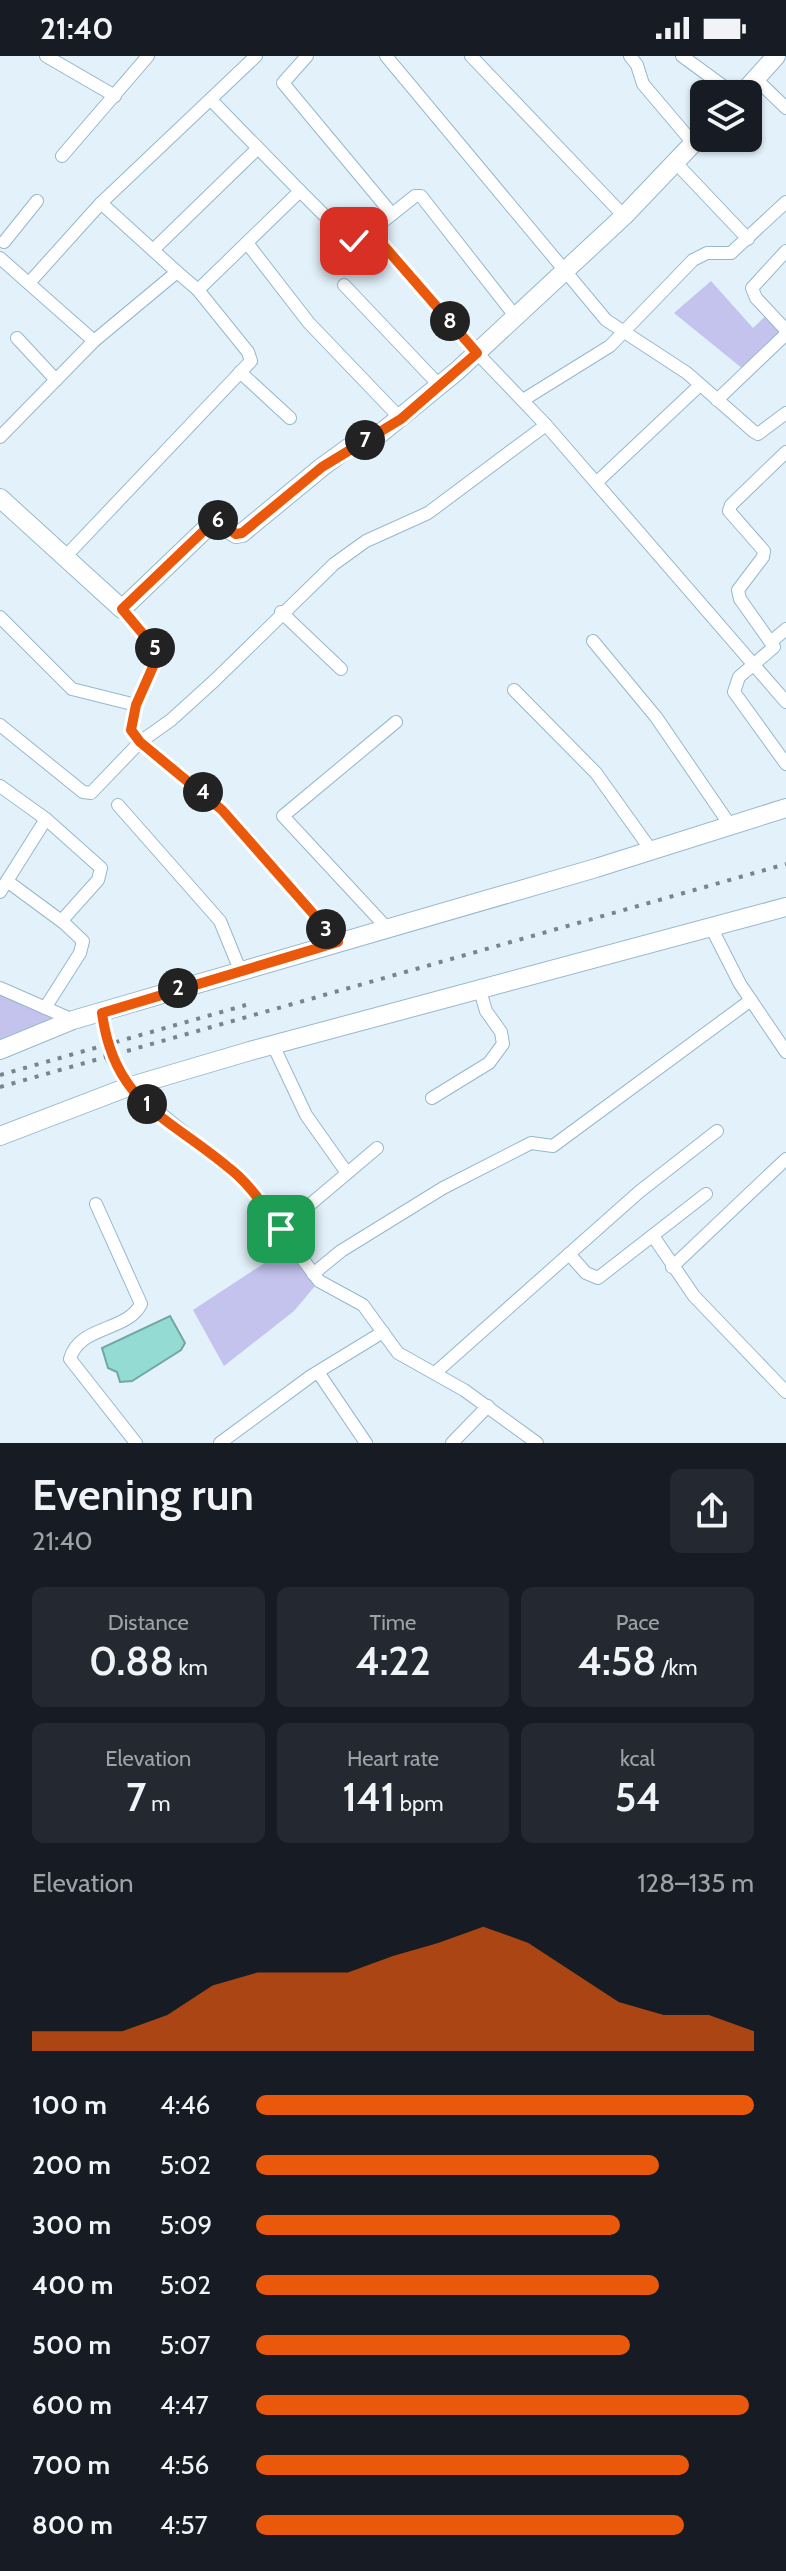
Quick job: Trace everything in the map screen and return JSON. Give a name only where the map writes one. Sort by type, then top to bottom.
[{"type":"street","points":[[46,56],[115,96]]},
{"type":"street","points":[[62,156],[148,56]]},
{"type":"street","points":[[29,283],[101,203],[256,56]]},
{"type":"street","points":[[307,56],[283,83],[392,214]]},
{"type":"street","points":[[386,56],[606,320],[623,334],[678,367],[758,434],[784,412]]},
{"type":"street","points":[[471,56],[624,216]]},
{"type":"street","points":[[630,56],[637,65],[643,84],[690,128]]},
{"type":"street","points":[[682,56],[715,80]]},
{"type":"street","points":[[776,56],[756,79],[786,108]]},
{"type":"street","points":[[212,101],[349,240],[359,241],[415,196],[421,196],[515,316]]},
{"type":"street","points":[[122,609],[215,520],[236,534],[242,533],[333,458],[401,419],[624,216],[690,146]]},
{"type":"street","points":[[153,250],[258,148]]},
{"type":"street","points":[[675,162],[748,239]]},
{"type":"street","points":[[198,290],[300,191]]},
{"type":"street","points":[[1,243],[37,201]]},
{"type":"street","points":[[523,400],[584,365],[623,334],[700,255],[731,253],[786,202]]},
{"type":"street","points":[[65,557],[251,361],[251,356],[198,290],[101,203]]},
{"type":"street","points":[[371,231],[477,353],[597,482],[786,702]]},
{"type":"street","points":[[247,243],[309,323],[401,419]]},
{"type":"street","points":[[717,400],[785,335],[785,329],[756,298],[752,288],[786,251]]},
{"type":"street","points":[[0,258],[94,341]]},
{"type":"street","points":[[0,437],[94,341],[177,272]]},
{"type":"street","points":[[344,285],[439,385]]},
{"type":"street","points":[[17,338],[56,380]]},
{"type":"street","points":[[240,372],[290,418]]},
{"type":"street","points":[[597,482],[700,385]]},
{"type":"street","points":[[0,725],[83,792],[91,793],[140,742],[171,720],[281,612],[353,550],[428,513],[546,425]]},
{"type":"street","points":[[786,452],[731,505],[729,511],[764,551],[763,557],[738,590],[740,599],[774,647],[735,683],[735,696],[786,764]]},
{"type":"street","points":[[0,498],[122,609],[159,653],[136,705],[131,730],[140,742],[168,761],[222,810],[338,942]]},
{"type":"street","points":[[281,612],[341,669]]},
{"type":"street","points":[[0,617],[72,689],[136,705]]},
{"type":"street","points":[[772,641],[786,629]]},
{"type":"street","points":[[593,641],[656,717],[730,825]]},
{"type":"street","points":[[514,690],[596,773],[651,850]]},
{"type":"street","points":[[387,928],[283,816],[396,722]]},
{"type":"street","points":[[0,786],[46,819],[101,868],[98,880],[68,912],[64,923]]},
{"type":"street","points":[[118,805],[220,921],[240,970]]},
{"type":"street","points":[[0,1050],[73,1020],[786,808]]},
{"type":"street","points":[[45,1008],[80,953],[83,941],[64,923],[3,886],[46,819]]},
{"type":"street","points":[[0,1136],[128,1087],[479,987],[712,929],[786,907]]},
{"type":"street","points":[[712,929],[751,1000],[786,1052]]},
{"type":"street","points":[[432,1098],[489,1063],[503,1044],[501,1032],[486,1011],[479,987]]},
{"type":"street","points":[[0,988],[73,1020]]},
{"type":"street","points":[[313,1274],[341,1251],[443,1188],[531,1143],[553,1146],[751,1000]]},
{"type":"street","points":[[102,1013],[107,1045],[128,1087],[169,1123],[231,1169],[281,1229],[313,1274],[326,1286],[355,1298],[398,1353],[488,1406],[537,1443]]},
{"type":"street","points":[[273,1045],[306,1115],[347,1173]]},
{"type":"street","points":[[435,1373],[639,1192],[717,1131]]},
{"type":"street","points":[[281,1229],[377,1148]]},
{"type":"street","points":[[672,1267],[786,1159]]},
{"type":"street","points":[[569,1254],[586,1273],[598,1278],[706,1194]]},
{"type":"street","points":[[96,1204],[141,1304],[132,1315],[80,1341],[70,1359],[136,1443]]},
{"type":"street","points":[[653,1236],[672,1267],[708,1311],[786,1392]]},
{"type":"street","points":[[220,1443],[318,1372],[383,1332]]},
{"type":"street","points":[[318,1372],[366,1443]]},
{"type":"street","points":[[452,1443],[488,1406]]},
{"type":"shaded area","points":[[711,281],[753,328],[771,311],[786,327],[748,373],[674,313]]},
{"type":"shaded area","points":[[0,992],[65,1020],[0,1047]]},
{"type":"shaded area","points":[[285,1243],[315,1286],[294,1311],[224,1366],[193,1310],[266,1262]]},
{"type":"shaded area","points":[[170,1316],[185,1343],[181,1350],[132,1381],[120,1382],[117,1372],[108,1368],[102,1348]]},
{"type":"railway","points":[[0,1087],[786,864]]},
{"type":"railway","points":[[0,1075],[246,1005]]},
{"type":"route","points":[[281,1229],[245,1182],[231,1169],[169,1123],[128,1087],[117,1071],[107,1045],[102,1013],[338,942],[222,810],[156,751],[140,742],[131,730],[136,705],[159,653],[122,609],[215,520],[236,534],[242,533],[351,446],[381,433],[401,419],[477,353],[371,231],[359,241],[354,241]]}]
